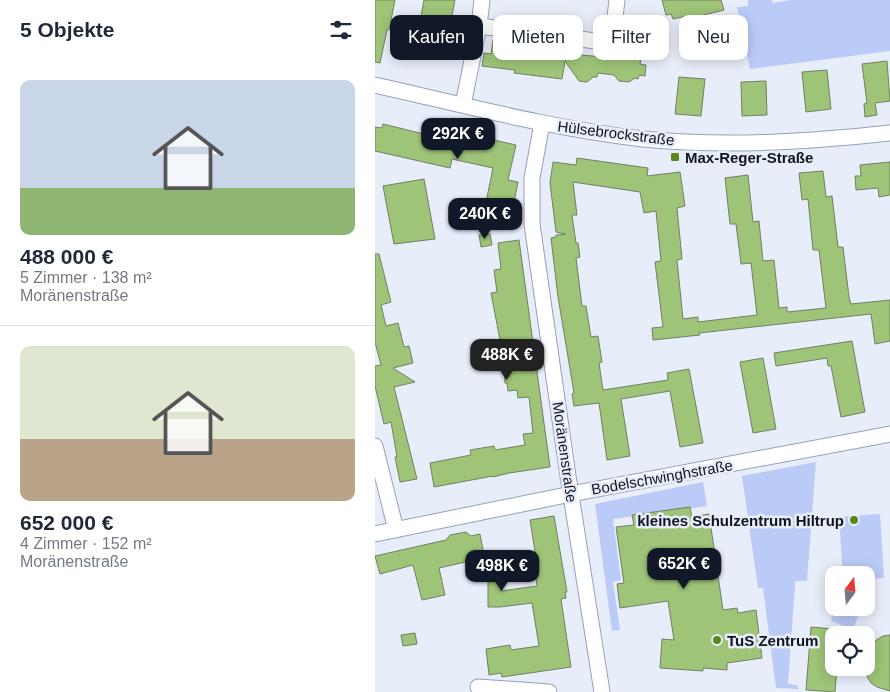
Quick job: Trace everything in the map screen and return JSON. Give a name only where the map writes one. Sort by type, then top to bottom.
[{"type":"street","points":[[481,15],[483,0]]},
{"type":"street","points":[[615,15],[617,0]]},
{"type":"street","points":[[483,26],[593,40]]},
{"type":"street","points":[[463,105],[472,60]]},
{"type":"street","name":"Hülsebrockstraße","points":[[375,85],[542,123],[643,138],[753,143],[804,141],[890,133]]},
{"type":"street","name":"Moränenstraße","points":[[542,123],[532,178],[532,224],[602,692]]},
{"type":"street","name":"Bodelschwinghstraße","points":[[375,534],[571,494],[890,434]]},
{"type":"street","points":[[375,446],[396,530]]},
{"type":"street","points":[[479,687],[549,692]]},
{"type":"shaded area","points":[[748,0],[772,0],[773,3],[791,0],[890,0],[890,51],[750,69],[748,59],[748,15],[739,15],[737,7],[748,6]]},
{"type":"shaded area","points":[[816,462],[807,581],[795,581],[788,684],[797,685],[799,689],[776,688],[763,588],[758,588],[742,476]]},
{"type":"shaded area","points":[[703,482],[707,506],[613,519],[621,580],[613,582],[620,630],[612,631],[595,504]]},
{"type":"shaded area","points":[[880,514],[884,578],[875,578],[875,566],[842,566],[839,517]]},
{"type":"shaded area","points":[[832,616],[858,616],[854,626],[843,626],[831,621]]},
{"type":"building","points":[[375,0],[395,0],[380,63],[375,62]]},
{"type":"building","points":[[424,0],[455,0],[452,15],[421,15]]},
{"type":"building","points":[[662,0],[721,0],[724,10],[703,15],[679,15],[679,18],[673,19],[671,14],[666,15]]},
{"type":"building","points":[[493,40],[493,60],[583,60],[583,55],[593,56],[593,60],[641,60],[640,64],[646,65],[645,76],[639,75],[638,79],[635,78],[629,82],[619,81],[614,75],[598,73],[597,77],[593,77],[587,82],[579,81],[565,61],[562,79],[514,73],[515,70],[482,66],[484,53],[491,54]]},
{"type":"building","points":[[887,61],[890,101],[875,103],[877,115],[865,117],[864,104],[867,103],[862,64]]},
{"type":"building","points":[[827,70],[831,109],[806,112],[802,72]]},
{"type":"building","points":[[679,77],[705,79],[701,116],[675,114]]},
{"type":"building","points":[[766,81],[767,115],[742,116],[741,82]]},
{"type":"building","points":[[383,124],[456,142],[459,132],[516,145],[508,180],[518,182],[510,222],[483,217],[493,168],[452,159],[450,168],[375,151],[375,127],[382,128]]},
{"type":"building","points":[[577,158],[648,168],[647,176],[680,172],[685,206],[677,208],[682,259],[677,260],[683,319],[698,317],[698,322],[757,315],[751,263],[741,264],[736,224],[730,224],[725,178],[748,175],[753,222],[759,221],[763,261],[774,260],[779,308],[787,307],[787,312],[826,308],[819,250],[813,250],[808,199],[802,200],[799,173],[823,171],[826,197],[832,196],[838,247],[843,247],[851,304],[890,300],[890,341],[875,344],[871,314],[699,333],[700,335],[653,340],[652,328],[663,327],[655,262],[661,261],[656,211],[644,213],[640,192],[573,182],[577,215],[572,215],[580,257],[576,258],[582,306],[586,306],[591,337],[598,336],[602,362],[599,363],[603,390],[668,380],[667,373],[689,369],[703,443],[680,447],[670,391],[621,399],[630,456],[607,460],[599,403],[574,406],[572,394],[574,393],[558,297],[551,238],[556,237],[556,235],[566,234],[556,232],[550,183],[553,162],[576,165]]},
{"type":"building","points":[[890,162],[890,195],[879,197],[878,188],[856,190],[855,176],[861,176],[860,165]]},
{"type":"building","points":[[424,179],[435,239],[394,244],[383,186]]},
{"type":"building","points":[[490,234],[492,245],[481,247],[479,235]]},
{"type":"building","points":[[519,240],[550,467],[434,487],[430,463],[471,455],[470,450],[494,446],[495,450],[525,445],[523,434],[533,433],[529,397],[518,398],[517,390],[508,391],[507,383],[505,383],[504,369],[497,370],[493,346],[495,346],[494,341],[500,340],[491,293],[497,292],[494,270],[501,269],[498,243]]},
{"type":"building","points":[[375,254],[379,254],[391,302],[381,305],[386,326],[398,323],[404,347],[409,346],[413,363],[393,368],[415,382],[394,387],[417,479],[400,482],[391,422],[384,424],[375,386],[375,366],[381,365],[375,342]]},
{"type":"building","points":[[852,341],[865,412],[841,417],[831,366],[828,366],[827,358],[776,366],[774,353]]},
{"type":"building","points":[[763,358],[776,429],[753,433],[740,362]]},
{"type":"building","points":[[690,507],[692,517],[709,514],[723,610],[737,608],[738,613],[756,610],[762,658],[727,663],[727,670],[703,668],[703,671],[660,668],[662,639],[674,640],[668,601],[620,608],[617,584],[624,583],[616,527],[634,525],[632,515]]},
{"type":"building","points":[[554,516],[567,592],[565,592],[566,598],[561,599],[571,667],[502,677],[501,673],[489,675],[486,649],[510,645],[511,650],[539,646],[532,603],[488,607],[488,579],[485,568],[471,570],[470,561],[439,568],[445,595],[422,600],[413,565],[380,574],[375,556],[446,540],[450,535],[466,532],[471,536],[480,534],[484,555],[499,552],[501,591],[537,586],[534,565],[537,564],[530,520]]},
{"type":"building","points":[[811,627],[825,628],[825,676],[836,676],[835,692],[806,690]]},
{"type":"building","points":[[415,633],[417,644],[403,646],[401,635]]},
{"type":"building","points":[[890,635],[890,691],[877,687],[871,683],[867,676],[875,676],[875,641],[883,636]]},
{"type":"place","name":"Max-Reger-Straße","points":[[675,157]]},
{"type":"place","name":"kleines Schulzentrum Hiltrup","points":[[854,520]]},
{"type":"place","name":"TuS Zentrum","points":[[717,640]]}]
